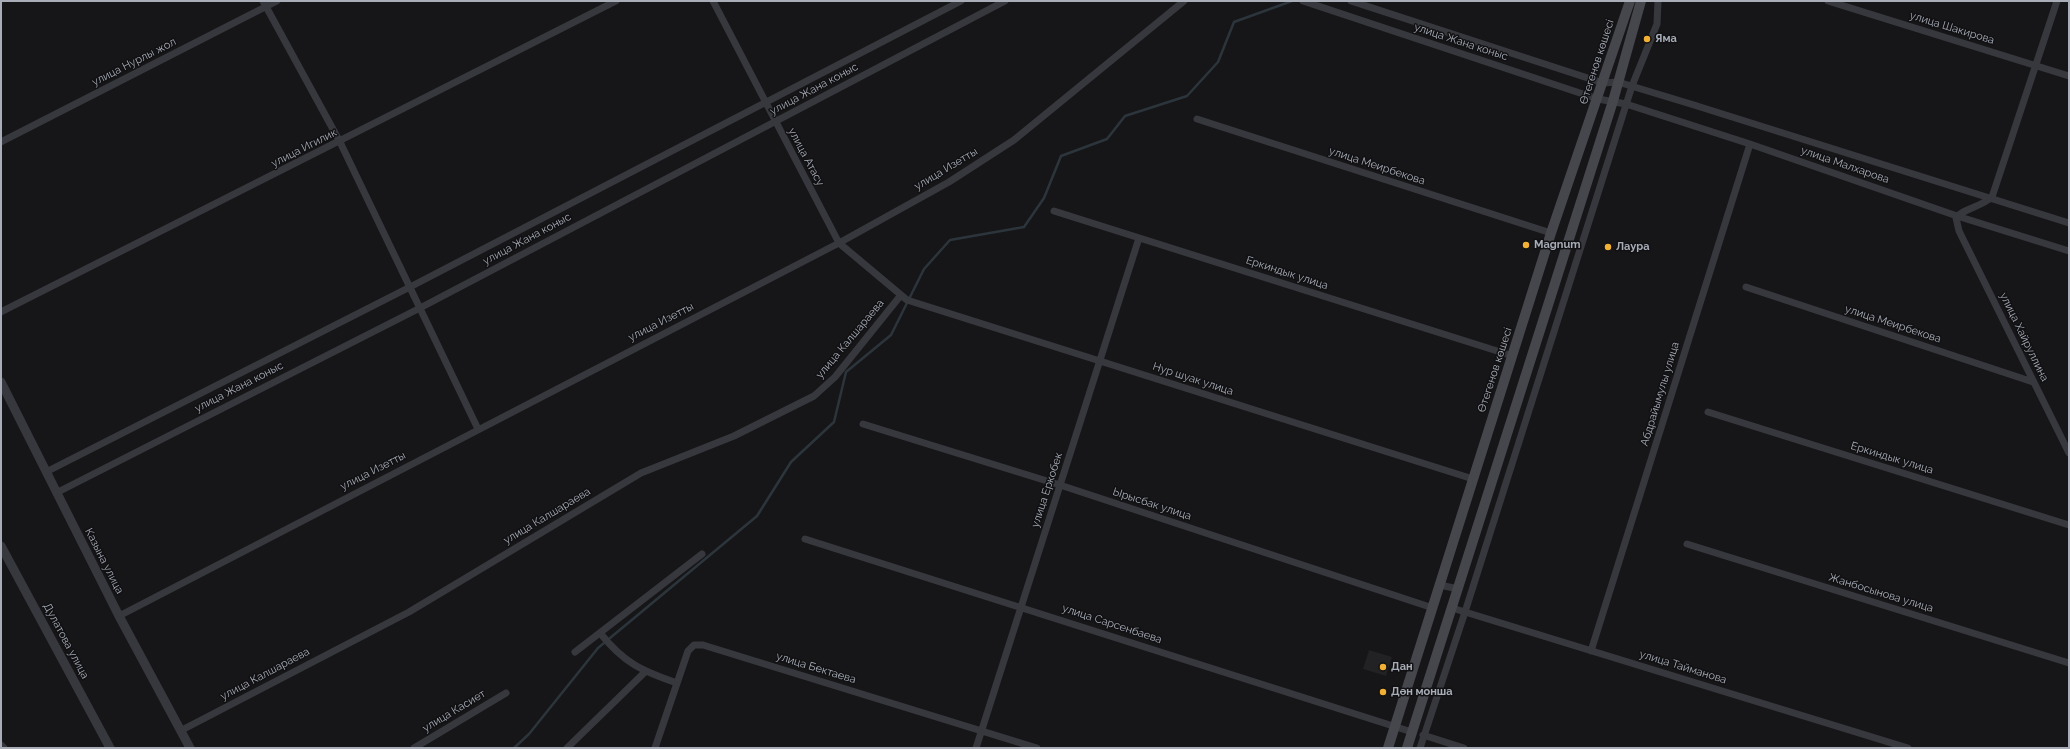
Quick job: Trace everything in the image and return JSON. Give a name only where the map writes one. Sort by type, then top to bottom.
[{"type":"main road","name":"Өтегенов көшесі","points":[[1388,748],[1551,233],[1598,99],[1630,1]]},
{"type":"main road","points":[[1407,748],[1613,101],[1641,1]]},
{"type":"street","name":"улица Нурлы жол","points":[[1,142],[265,4],[277,1]]},
{"type":"street","name":"улица Игилик","points":[[1,312],[340,142],[616,1]]},
{"type":"street","name":"улица Атасу","points":[[713,1],[838,243],[907,300]]},
{"type":"street","name":"улица Жана коныс","points":[[46,472],[410,287],[961,1]]},
{"type":"street","name":"улица Жана коныс","points":[[56,492],[420,308],[1005,1]]},
{"type":"street","name":"улица Изетты","points":[[118,616],[838,243],[949,182],[1014,140],[1184,1]]},
{"type":"street","name":"улица Жана коныс","points":[[1303,1],[1598,99],[1613,101]]},
{"type":"street","name":"улица Жана коныс","points":[[1351,1],[1603,83],[1618,82]]},
{"type":"street","points":[[1420,748],[1423,735],[1465,612],[1626,104],[1657,24],[1658,1]]},
{"type":"street","name":"улица Шакирова","points":[[1828,1],[2069,76]]},
{"type":"street","points":[[1957,216],[1984,204],[1992,197],[2057,1]]},
{"type":"street","points":[[265,4],[340,142],[478,429]]},
{"type":"street","name":"улица Малхарова","points":[[1618,82],[1992,197],[2069,223]]},
{"type":"street","name":"улица Малхарова","points":[[1613,101],[1750,144],[1957,216],[2069,251]]},
{"type":"street","name":"улица Меирбекова","points":[[1197,119],[1551,233]]},
{"type":"street","name":"Абдрайымулы улица","points":[[1591,651],[1750,144]]},
{"type":"street","name":"Еркиндык улица","points":[[1054,211],[1513,356]]},
{"type":"street","name":"улица Хайруллина","points":[[1957,216],[1959,231],[2069,453]]},
{"type":"street","name":"улица Еркобек","points":[[976,748],[1139,238]]},
{"type":"street","name":"улица Меирбекова","points":[[1746,287],[2034,382]]},
{"type":"street","name":"улица Калшараева","points":[[180,731],[409,612],[641,473],[734,436],[814,396],[835,377],[901,295]]},
{"type":"street","name":"Нур шуак улица","points":[[907,300],[1473,479]]},
{"type":"street","name":"Казына улица","points":[[1,382],[118,616],[190,748]]},
{"type":"street","name":"Еркиндык улица","points":[[1708,412],[2069,525]]},
{"type":"street","name":"Ырысбак улица","points":[[863,424],[1060,486],[1433,608]]},
{"type":"street","name":"улица Сарсенбаева","points":[[805,539],[1022,606],[1412,732]]},
{"type":"street","name":"Жанбосынова улица","points":[[1687,544],[2069,663]]},
{"type":"street","name":"Дулатова улица","points":[[1,546],[110,748]]},
{"type":"street","points":[[575,652],[702,554]]},
{"type":"street","points":[[1440,585],[1458,589]]},
{"type":"street","name":"улица Тайманова","points":[[1452,608],[1908,748]]},
{"type":"street","points":[[600,633],[618,653],[646,672],[678,683]]},
{"type":"street","name":"улица Бектаева","points":[[655,748],[688,651],[694,645],[703,645],[1037,748]]},
{"type":"street","points":[[567,748],[646,672]]},
{"type":"street","name":"улица Касиет","points":[[414,748],[506,693]]},
{"type":"street","points":[[1423,735],[1464,748]]},
{"type":"street","points":[[1,745],[4,748]]},
{"type":"shaded area","points":[[1369,650],[1392,657],[1386,676],[1363,669]]},
{"type":"waterway","points":[[514,748],[529,734],[598,648],[757,516],[791,462],[834,422],[846,372],[891,335],[924,269],[950,240],[1024,227],[1044,198],[1061,156],[1107,139],[1125,116],[1187,96],[1218,62],[1234,22],[1292,1]]},
{"type":"place","name":"Яма","points":[[1647,39]]},
{"type":"place","name":"Magnum","points":[[1526,245]]},
{"type":"place","name":"Лаура","points":[[1608,247]]},
{"type":"place","name":"Дан","points":[[1383,667]]},
{"type":"place","name":"Дән монша","points":[[1383,692]]}]
